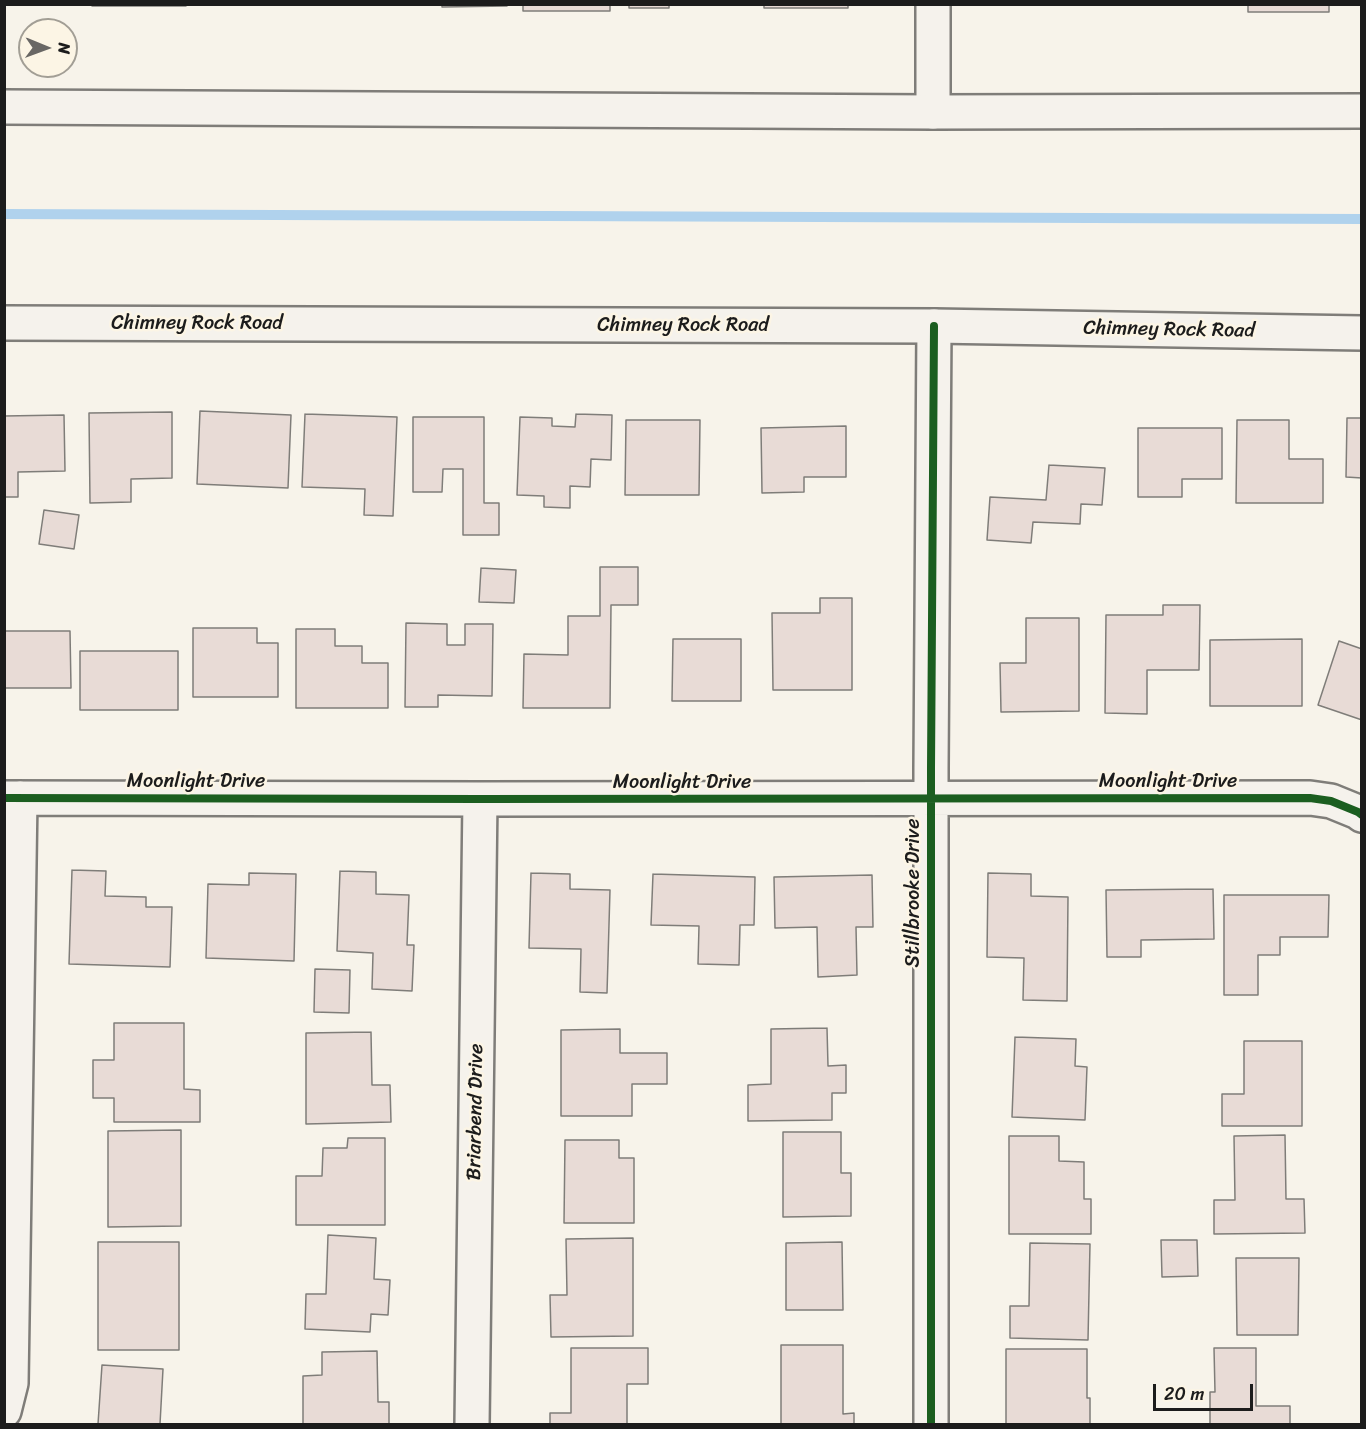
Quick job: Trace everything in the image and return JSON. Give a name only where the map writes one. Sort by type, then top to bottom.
[{"type":"street","points":[[933,4],[933,112]]},
{"type":"street","points":[[4,107],[933,112],[1362,111]]},
{"type":"street","name":"Chimney Rock Road","points":[[4,323],[934,326],[1362,333]]},
{"type":"street","name":"Stillbrooke Drive","points":[[931,1425],[934,326]]},
{"type":"street","points":[[4,1411],[11,1383],[12,798]]},
{"type":"street","name":"Moonlight Drive","points":[[12,798],[931,800],[1310,798],[1331,801],[1360,814]]},
{"type":"street","name":"Briarbend Drive","points":[[472,1425],[480,800]]},
{"type":"building","points":[[92,4],[186,4],[186,6],[92,6]]},
{"type":"building","points":[[208,4],[291,4],[208,5]]},
{"type":"building","points":[[393,4],[393,5],[311,5]]},
{"type":"building","points":[[442,4],[507,4],[507,6],[442,7]]},
{"type":"building","points":[[523,4],[610,4],[610,11],[523,11]]},
{"type":"building","points":[[629,4],[669,4],[669,8],[629,8]]},
{"type":"building","points":[[764,4],[848,4],[848,8],[764,8]]},
{"type":"building","points":[[1248,4],[1329,4],[1329,12],[1248,12]]},
{"type":"building","points":[[200,411],[291,415],[288,488],[197,484]]},
{"type":"building","points":[[172,412],[172,478],[131,479],[131,502],[90,503],[89,413]]},
{"type":"building","points":[[305,414],[397,417],[393,516],[364,515],[365,489],[302,487]]},
{"type":"building","points":[[576,414],[612,415],[611,460],[591,459],[590,487],[570,486],[570,508],[544,507],[544,496],[517,495],[520,417],[552,418],[552,426],[575,427]]},
{"type":"building","points":[[64,415],[65,471],[18,472],[18,497],[4,497],[4,416]]},
{"type":"building","points":[[413,417],[484,417],[484,503],[499,503],[499,535],[463,535],[463,469],[443,469],[442,492],[413,492]]},
{"type":"building","points":[[1347,418],[1362,418],[1362,478],[1346,477]]},
{"type":"building","points":[[626,420],[700,420],[699,495],[625,495]]},
{"type":"building","points":[[1237,420],[1289,420],[1289,459],[1323,459],[1323,503],[1236,503]]},
{"type":"building","points":[[846,426],[846,477],[804,477],[804,492],[762,493],[761,428]]},
{"type":"building","points":[[1138,428],[1222,428],[1222,479],[1182,479],[1182,497],[1138,497]]},
{"type":"building","points":[[1049,465],[1105,468],[1102,505],[1081,504],[1080,524],[1033,522],[1031,543],[987,540],[990,497],[1046,500]]},
{"type":"building","points":[[44,510],[79,515],[74,549],[39,544]]},
{"type":"building","points":[[600,567],[638,567],[638,605],[611,605],[610,708],[523,708],[524,654],[568,655],[568,616],[600,616]]},
{"type":"building","points":[[481,568],[516,570],[514,603],[479,602]]},
{"type":"building","points":[[820,598],[852,598],[852,690],[773,690],[772,613],[820,613]]},
{"type":"building","points":[[1163,605],[1200,605],[1199,670],[1147,670],[1147,714],[1105,713],[1106,615],[1163,615]]},
{"type":"building","points":[[1026,618],[1079,618],[1079,711],[1001,712],[1000,663],[1026,663]]},
{"type":"building","points":[[406,623],[447,624],[447,645],[465,645],[465,624],[493,624],[492,696],[438,695],[438,707],[405,707]]},
{"type":"building","points":[[193,628],[257,628],[257,643],[278,643],[278,697],[193,697]]},
{"type":"building","points":[[296,629],[335,629],[335,646],[362,646],[362,663],[388,663],[388,708],[296,708]]},
{"type":"building","points":[[4,631],[70,631],[71,688],[5,688],[4,706]]},
{"type":"building","points":[[673,639],[741,639],[741,701],[672,701]]},
{"type":"building","points":[[1302,639],[1302,706],[1210,706],[1210,640]]},
{"type":"building","points":[[1339,641],[1362,649],[1362,720],[1318,705]]},
{"type":"building","points":[[80,651],[178,651],[178,710],[80,710]]},
{"type":"building","points":[[72,870],[106,871],[105,896],[146,897],[146,907],[172,907],[170,967],[69,964]]},
{"type":"building","points":[[340,871],[376,872],[376,894],[409,895],[407,945],[414,945],[412,991],[372,989],[373,953],[337,951]]},
{"type":"building","points":[[249,873],[296,874],[294,961],[206,958],[208,884],[249,885]]},
{"type":"building","points":[[531,873],[570,874],[570,889],[610,890],[607,993],[580,992],[581,949],[529,948]]},
{"type":"building","points":[[988,873],[1031,874],[1031,896],[1068,897],[1067,1001],[1023,1000],[1024,958],[987,957]]},
{"type":"building","points":[[653,874],[755,877],[754,925],[740,925],[739,965],[698,964],[699,926],[651,925]]},
{"type":"building","points":[[872,875],[873,927],[856,927],[857,975],[818,977],[817,927],[775,928],[774,877]]},
{"type":"building","points":[[1213,889],[1214,939],[1141,940],[1141,957],[1107,957],[1106,890]]},
{"type":"building","points":[[1224,895],[1329,895],[1328,937],[1280,937],[1280,955],[1258,955],[1258,995],[1224,995]]},
{"type":"building","points":[[315,969],[350,970],[349,1013],[314,1012]]},
{"type":"building","points":[[114,1023],[184,1023],[184,1089],[200,1090],[200,1122],[114,1122],[114,1098],[93,1098],[93,1060],[114,1060]]},
{"type":"building","points":[[827,1028],[828,1066],[846,1065],[846,1093],[832,1093],[832,1120],[748,1121],[748,1085],[771,1084],[771,1029]]},
{"type":"building","points":[[620,1029],[620,1053],[667,1053],[667,1084],[632,1084],[632,1116],[561,1116],[561,1030]]},
{"type":"building","points":[[371,1032],[372,1085],[390,1085],[391,1122],[306,1124],[306,1033]]},
{"type":"building","points":[[1015,1037],[1076,1039],[1075,1066],[1087,1067],[1085,1120],[1012,1117]]},
{"type":"building","points":[[1244,1041],[1302,1041],[1302,1126],[1222,1126],[1222,1094],[1244,1094]]},
{"type":"building","points":[[181,1130],[181,1226],[108,1227],[108,1131]]},
{"type":"building","points":[[783,1132],[841,1132],[841,1173],[851,1173],[851,1216],[783,1217]]},
{"type":"building","points":[[1285,1135],[1286,1199],[1304,1199],[1305,1233],[1214,1234],[1214,1200],[1235,1200],[1234,1136]]},
{"type":"building","points":[[1009,1136],[1059,1136],[1059,1161],[1084,1162],[1084,1199],[1091,1199],[1091,1234],[1009,1234]]},
{"type":"building","points":[[348,1138],[385,1138],[385,1225],[296,1225],[296,1176],[322,1176],[323,1148],[347,1148]]},
{"type":"building","points":[[565,1140],[619,1140],[619,1158],[634,1158],[634,1223],[564,1223]]},
{"type":"building","points":[[328,1235],[376,1238],[374,1279],[390,1280],[388,1315],[371,1314],[370,1332],[305,1329],[306,1294],[326,1294]]},
{"type":"building","points":[[633,1238],[633,1336],[551,1337],[550,1295],[567,1295],[566,1239]]},
{"type":"building","points":[[1161,1240],[1197,1240],[1198,1276],[1162,1277]]},
{"type":"building","points":[[98,1242],[179,1242],[179,1350],[98,1350]]},
{"type":"building","points":[[842,1242],[843,1310],[786,1310],[786,1243]]},
{"type":"building","points":[[1030,1243],[1090,1244],[1088,1340],[1010,1338],[1010,1306],[1029,1306]]},
{"type":"building","points":[[1236,1258],[1299,1258],[1298,1335],[1237,1335]]},
{"type":"building","points":[[781,1345],[843,1345],[843,1414],[854,1413],[854,1424],[781,1424]]},
{"type":"building","points":[[571,1348],[648,1348],[648,1384],[627,1384],[627,1424],[550,1424],[550,1413],[571,1413]]},
{"type":"building","points":[[1214,1348],[1256,1348],[1256,1406],[1290,1406],[1290,1424],[1210,1424],[1210,1392],[1215,1392]]},
{"type":"building","points":[[1006,1349],[1087,1349],[1087,1398],[1090,1398],[1090,1424],[1006,1424]]},
{"type":"building","points":[[377,1351],[378,1402],[389,1402],[389,1424],[303,1424],[303,1376],[322,1375],[322,1352]]},
{"type":"building","points":[[102,1365],[163,1369],[160,1424],[98,1424]]},
{"type":"waterway","points":[[4,214],[1362,219]]},
{"type":"cycle path","points":[[931,1424],[934,326]]},
{"type":"cycle path","points":[[4,798],[1310,798],[1331,801],[1362,815]]}]
